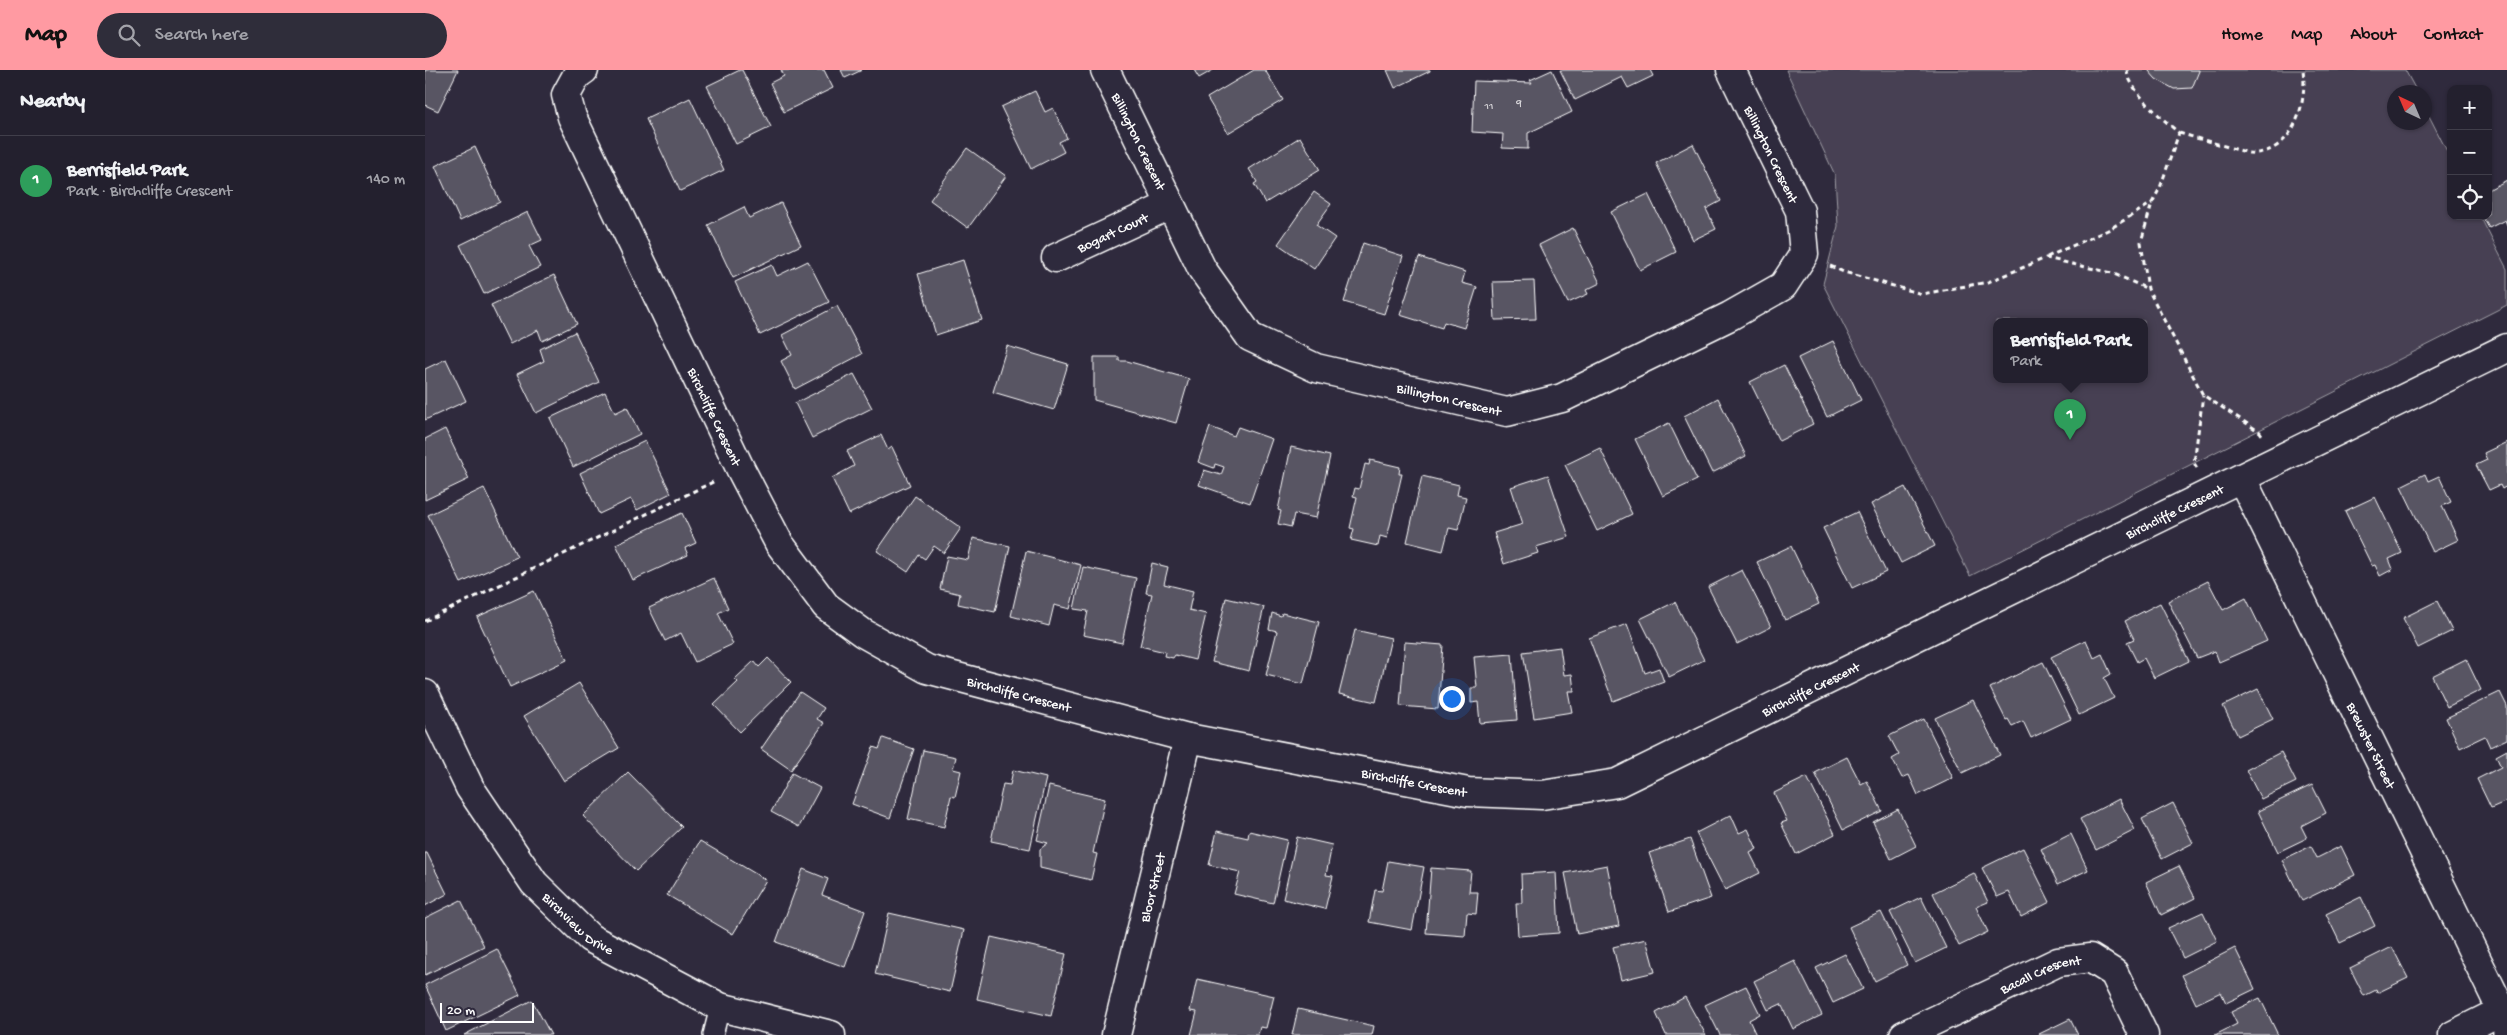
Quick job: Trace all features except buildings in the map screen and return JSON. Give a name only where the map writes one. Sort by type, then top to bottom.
[{"type":"street","name":"Birchcliffe Crescent","points":[[585,70],[577,75],[566,95],[572,117],[740,468],[785,551],[826,606],[863,633],[927,669],[1188,738],[1468,792],[1542,795],[1617,783],[2507,348]]},
{"type":"street","name":"Billington Crescent","points":[[1105,70],[1202,269],[1250,337],[1316,368],[1507,412],[1561,398],[1730,316],[1783,286],[1804,254],[1800,211],[1731,70]]},
{"type":"street","name":"Bogart Court","points":[[1056,258],[1170,205]]},
{"type":"street","name":"Brewster Street","points":[[2242,479],[2504,1018]]},
{"type":"street","name":"Birchview Drive","points":[[425,694],[469,788],[534,883],[590,938],[669,978],[720,1007],[831,1035]]},
{"type":"street","name":"Bloor Street","points":[[1116,1035],[1188,738]]},
{"type":"street","name":"Bacall Crescent","points":[[1905,1035],[2058,962],[2090,958],[2114,973],[2144,1035]]},
{"type":"street","points":[[2453,1035],[2504,1018]]},
{"type":"lane","points":[[713,1035],[720,1007]]},
{"type":"path","points":[[2127,70],[2128,78],[2139,92],[2179,133],[2249,153],[2260,154],[2271,151],[2288,137],[2300,109],[2305,88],[2303,70]]},
{"type":"path","points":[[2179,133],[2160,188],[2152,203],[2141,242],[2149,289],[2203,395],[2260,432],[2274,462]]},
{"type":"path","points":[[1804,254],[1844,272],[1922,294],[1988,282],[2108,230],[2152,203]]},
{"type":"path","points":[[2047,258],[2112,273],[2149,289]]},
{"type":"path","points":[[2203,395],[2194,463],[2207,493]]},
{"type":"path","points":[[425,621],[740,468]]},
{"type":"shaded area","points":[[1786,70],[2405,70],[2413,85],[2387,85],[2387,130],[2432,130],[2432,122],[2447,151],[2447,220],[2482,220],[2507,269],[2507,305],[1970,576],[1823,284],[1838,226],[1835,175]]},
{"type":"place","name":"Berrisfield Park","points":[[2070,440]]}]
